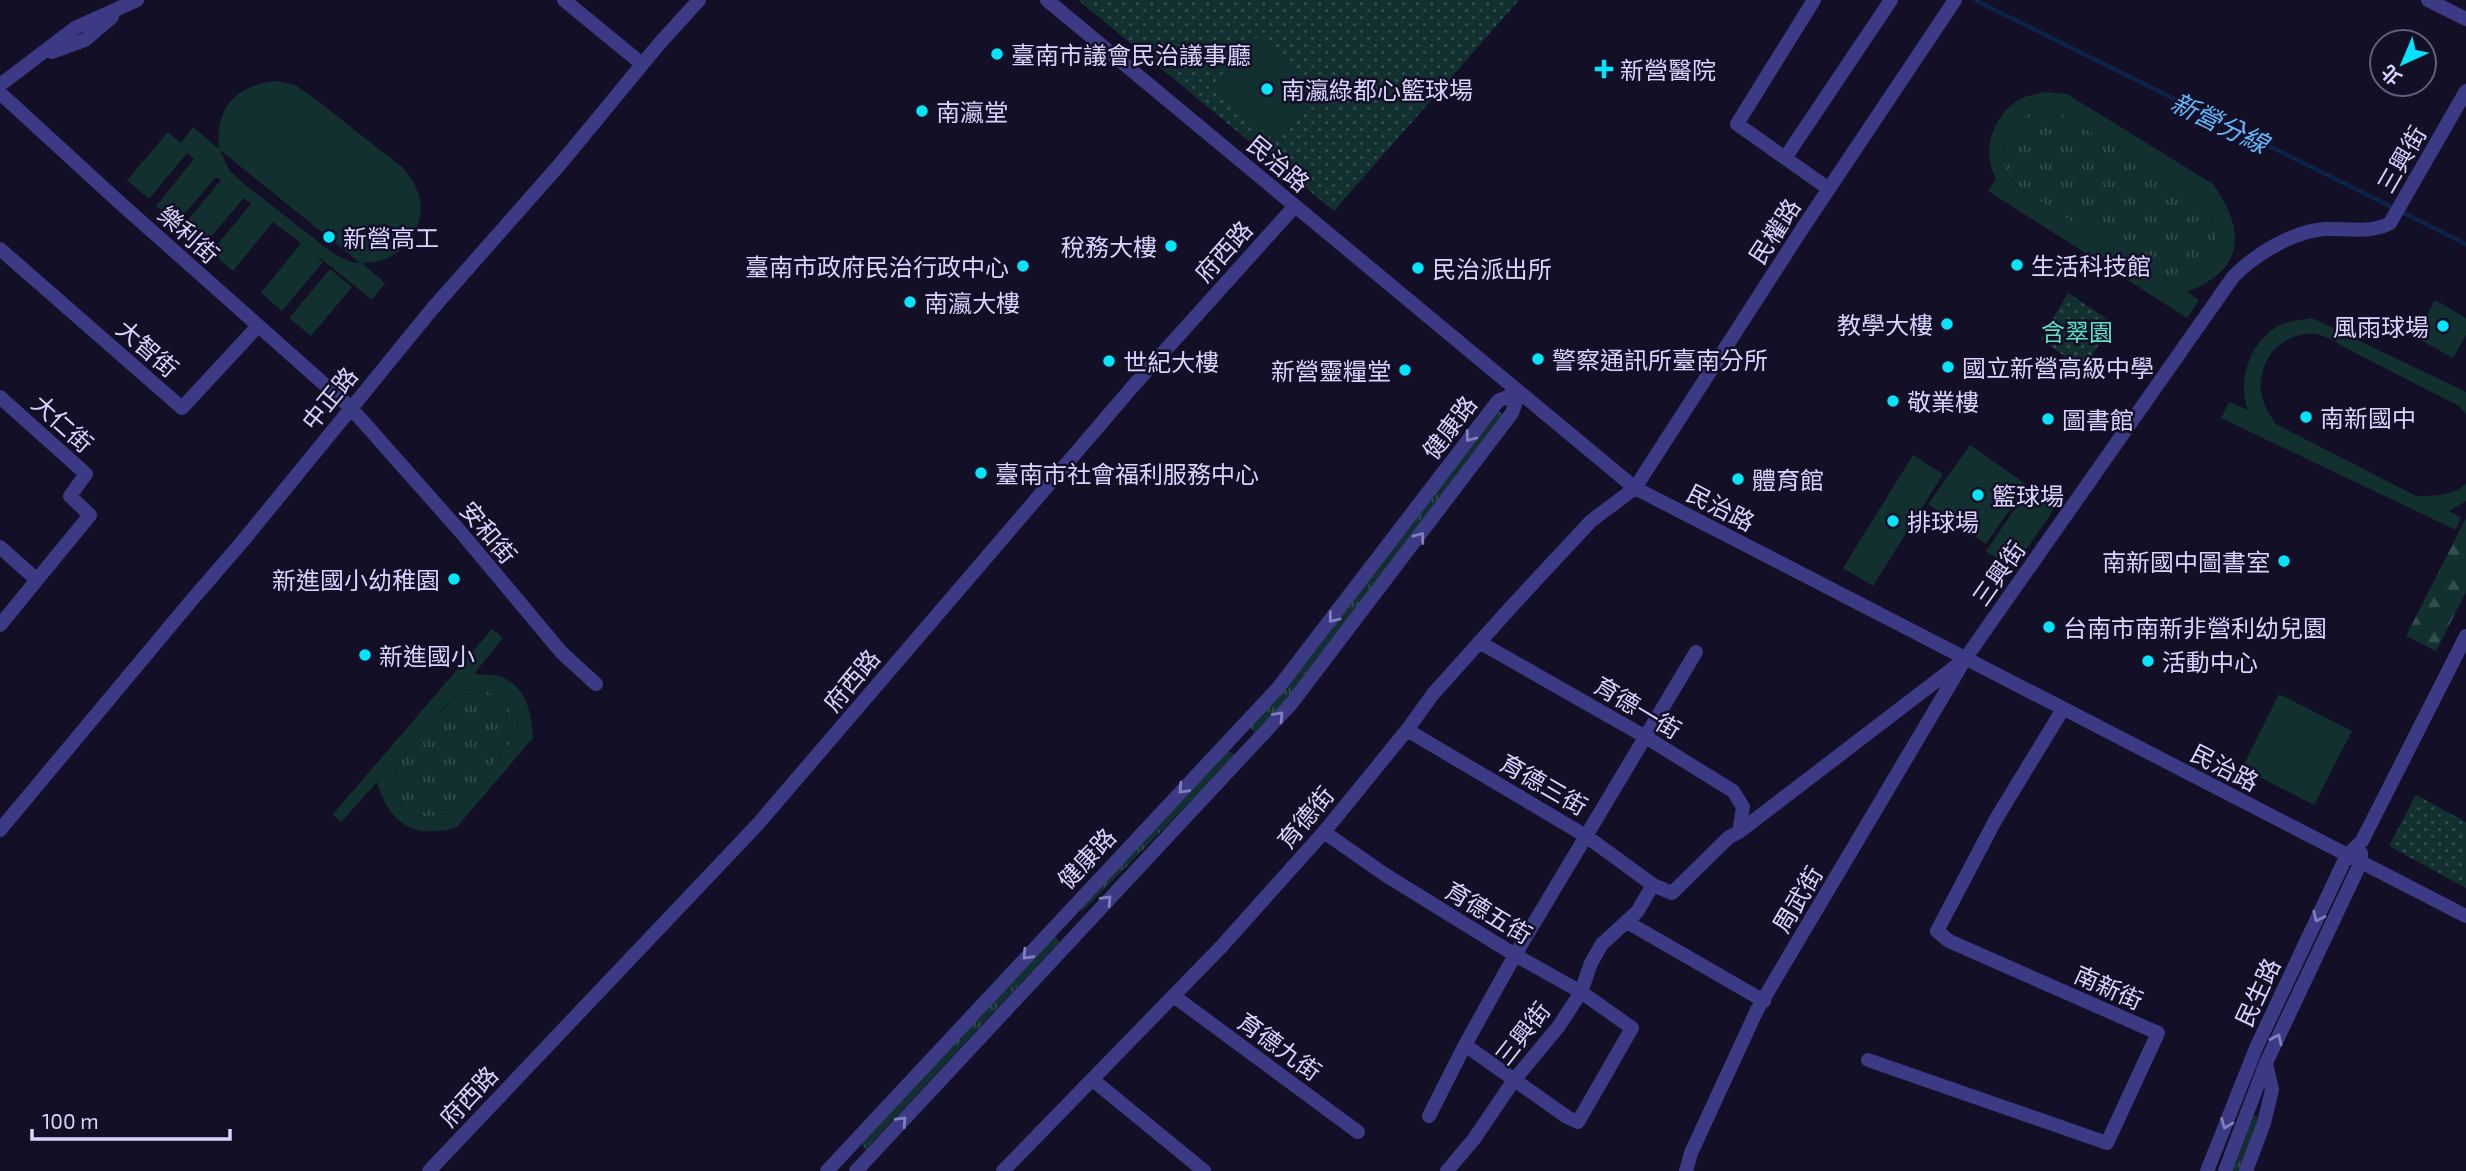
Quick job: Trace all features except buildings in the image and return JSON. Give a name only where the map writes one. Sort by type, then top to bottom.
[{"type":"street","points":[[564,0],[642,64]]},
{"type":"street","name":"中正路","points":[[0,830],[242,542],[451,287],[561,163],[642,64],[699,0]]},
{"type":"street","name":"民治路","points":[[1047,0],[1635,488],[2466,916]]},
{"type":"street","points":[[1814,0],[1737,124],[1829,188]]},
{"type":"street","points":[[1785,158],[1891,0]]},
{"type":"street","points":[[2428,0],[2466,19]]},
{"type":"street","name":"民權路","points":[[1635,488],[1954,1]]},
{"type":"street","points":[[0,85],[75,28],[131,4]]},
{"type":"street","name":"三興街","points":[[1447,1171],[1474,1139],[1514,1080],[1559,1026],[1581,992],[1591,962],[1602,944],[1637,912],[1653,885],[1672,893],[1729,837],[1965,659],[2233,277],[2253,260],[2300,235],[2322,229],[2377,228],[2390,223],[2466,91]]},
{"type":"street","name":"樂利街","points":[[0,93],[350,407]]},
{"type":"street","name":"府西路","points":[[429,1171],[758,824],[1134,384],[1295,206]]},
{"type":"street","name":"大智街","points":[[0,249],[182,408],[258,326]]},
{"type":"street","name":"健康路","points":[[827,1171],[1278,688],[1498,401],[1519,392]]},
{"type":"street","name":"健康路","points":[[856,1171],[1291,704],[1512,414],[1519,392]]},
{"type":"street","name":"大仁街","points":[[0,397],[86,474],[70,496],[90,516],[37,580]]},
{"type":"street","name":"安和街","points":[[350,407],[459,530],[562,653],[596,684]]},
{"type":"street","name":"育德街","points":[[1003,1171],[1175,998],[1324,832],[1433,694],[1479,642],[1591,522],[1635,488]]},
{"type":"street","points":[[0,547],[37,580],[0,625]]},
{"type":"street","name":"民生路","points":[[2207,1171],[2256,1048],[2347,855],[2362,841],[2466,636]]},
{"type":"street","name":"育德一街","points":[[1479,642],[1644,736],[1732,791],[1743,807],[1739,832]]},
{"type":"street","points":[[1429,1116],[1515,955],[1696,652]]},
{"type":"street","name":"周武街","points":[[1686,1171],[1691,1153],[1748,1028],[1965,659]]},
{"type":"street","name":"南新街","points":[[1868,1060],[2107,1143],[2158,1033],[1949,941],[1937,931],[1996,819],[2063,709]]},
{"type":"street","name":"育德三街","points":[[1407,730],[1587,836],[1653,885]]},
{"type":"street","points":[[1234,735],[1249,748]]},
{"type":"street","name":"育德五街","points":[[1324,832],[1384,874],[1515,955],[1581,992],[1632,1027],[1578,1122],[1514,1080]]},
{"type":"street","name":"民生路","points":[[2225,1171],[2266,1063],[2361,862],[2362,841]]},
{"type":"street","points":[[1627,922],[1764,1001]]},
{"type":"street","name":"育德九街","points":[[1175,998],[1358,1132]]},
{"type":"street","points":[[1465,1045],[1514,1080]]},
{"type":"street","name":"民生路","points":[[2246,1171],[2272,1090],[2266,1063]]},
{"type":"street","points":[[1093,1080],[1204,1171]]},
{"type":"green space","points":[[1078,0],[1519,0],[1334,211]]},
{"type":"green space","name":"南瀛綠都心籃球場","points":[[1257,37],[1320,94],[1276,142],[1213,84]]},
{"type":"green space","points":[[277,81],[295,85],[310,95],[402,167],[416,186],[420,213],[413,236],[397,253],[386,259],[362,263],[385,283],[372,300],[314,253],[323,262],[282,311],[261,293],[301,243],[273,222],[233,271],[211,252],[251,204],[244,198],[204,245],[182,227],[221,180],[216,177],[177,223],[156,206],[194,159],[187,153],[149,199],[127,180],[168,132],[181,143],[193,127],[219,149],[221,121],[231,101],[250,87]],"holes":[[[220,150],[360,263],[334,254],[243,183],[229,170]]]},
{"type":"green space","points":[[2045,92],[2067,94],[2213,184],[2224,201],[2235,233],[2234,247],[2220,272],[2206,283],[2187,292],[2199,300],[2187,318],[1988,191],[1996,179],[1989,157],[1992,136],[2001,116],[2018,100]],"holes":[[[2055,110],[2204,202],[2215,230],[2210,256],[2204,264],[2182,278],[2157,276],[2018,187],[2008,176],[2004,166],[2005,147],[2012,129],[2025,116],[2036,111]]]},
{"type":"green space","points":[[2055,110],[2204,202],[2213,221],[2215,239],[2210,256],[2204,264],[2179,278],[2157,276],[2018,187],[2008,176],[2003,157],[2012,129],[2025,116],[2036,111]]},
{"type":"green space","points":[[330,269],[352,287],[311,336],[289,318]]},
{"type":"green space","name":"含翠園","points":[[2068,293],[2113,323],[2087,363],[2078,366],[2041,339]]},
{"type":"green space","name":"風雨球場","points":[[2435,300],[2466,318],[2466,335],[2453,358],[2415,337]]},
{"type":"green space","points":[[2312,318],[2466,392],[2466,414],[2459,406],[2331,339],[2308,334],[2292,337],[2279,345],[2265,365],[2261,388],[2271,417],[2276,424],[2416,496],[2449,493],[2466,484],[2466,501],[2449,511],[2461,517],[2456,530],[2221,418],[2229,402],[2248,410],[2245,376],[2252,354],[2266,335],[2283,324]]},
{"type":"green space","points":[[1498,411],[1503,414],[1288,700],[1254,732],[1250,727]]},
{"type":"green space","name":"籃球場","points":[[1970,445],[2027,485],[1986,544],[1928,504]]},
{"type":"green space","name":"排球場","points":[[1913,455],[1943,474],[1873,586],[1843,568]]},
{"type":"green space","points":[[2030,487],[2056,506],[2013,569],[1986,551]]},
{"type":"green space","points":[[2466,518],[2466,592],[2436,651],[2406,636]]},
{"type":"green space","points":[[492,629],[503,638],[474,674],[502,677],[517,687],[529,711],[533,738],[456,828],[427,831],[405,825],[389,808],[377,782],[341,822],[333,814]],"holes":[[[469,689],[481,690],[505,702],[512,718],[513,740],[453,812],[433,816],[419,815],[407,810],[393,783],[401,760],[457,693]]]},
{"type":"green space","points":[[469,689],[491,693],[505,702],[512,718],[513,740],[453,812],[433,816],[413,813],[403,805],[395,790],[395,771],[410,748],[458,693]]},
{"type":"green space","points":[[2279,694],[2352,731],[2314,805],[2242,768]]},
{"type":"green space","points":[[1228,751],[1234,754],[1234,757],[1082,912],[1079,908]]},
{"type":"green space","points":[[2416,795],[2466,822],[2466,888],[2389,846]]},
{"type":"green space","points":[[1055,936],[1060,941],[866,1149],[861,1144]]},
{"type":"green space","points":[[2253,1116],[2260,1119],[2243,1171],[2233,1171]]},
{"type":"waterway","name":"新營分線","points":[[1975,0],[2466,244]]},
{"type":"place","name":"臺南市議會民治議事廳","points":[[997,54]]},
{"type":"place","name":"新營醫院","points":[[1604,69]]},
{"type":"place","name":"南瀛綠都心籃球場","points":[[1267,89]]},
{"type":"place","name":"南瀛堂","points":[[922,111]]},
{"type":"place","name":"新營高工","points":[[329,237]]},
{"type":"place","name":"稅務大樓","points":[[1171,246]]},
{"type":"place","name":"生活科技館","points":[[2017,265]]},
{"type":"place","name":"臺南市政府民治行政中心","points":[[1023,266]]},
{"type":"place","name":"民治派出所","points":[[1418,268]]},
{"type":"place","name":"南瀛大樓","points":[[910,302]]},
{"type":"place","name":"教學大樓","points":[[1947,324]]},
{"type":"place","name":"風雨球場","points":[[2443,326]]},
{"type":"place","name":"警察通訊所臺南分所","points":[[1538,359]]},
{"type":"place","name":"世紀大樓","points":[[1109,361]]},
{"type":"place","name":"國立新營高級中學","points":[[1948,367]]},
{"type":"place","name":"新營靈糧堂","points":[[1405,370]]},
{"type":"place","name":"敬業樓","points":[[1893,401]]},
{"type":"place","name":"南新國中","points":[[2306,417]]},
{"type":"place","name":"圖書館","points":[[2048,419]]},
{"type":"place","name":"臺南市社會福利服務中心","points":[[981,473]]},
{"type":"place","name":"體育館","points":[[1738,479]]},
{"type":"place","name":"籃球場","points":[[1978,495]]},
{"type":"place","name":"排球場","points":[[1893,521]]},
{"type":"place","name":"南新國中圖書室","points":[[2284,561]]},
{"type":"place","name":"新進國小幼稚園","points":[[454,579]]},
{"type":"place","name":"台南市南新非營利幼兒園","points":[[2049,627]]},
{"type":"place","name":"新進國小","points":[[365,655]]},
{"type":"place","name":"活動中心","points":[[2148,661]]}]
